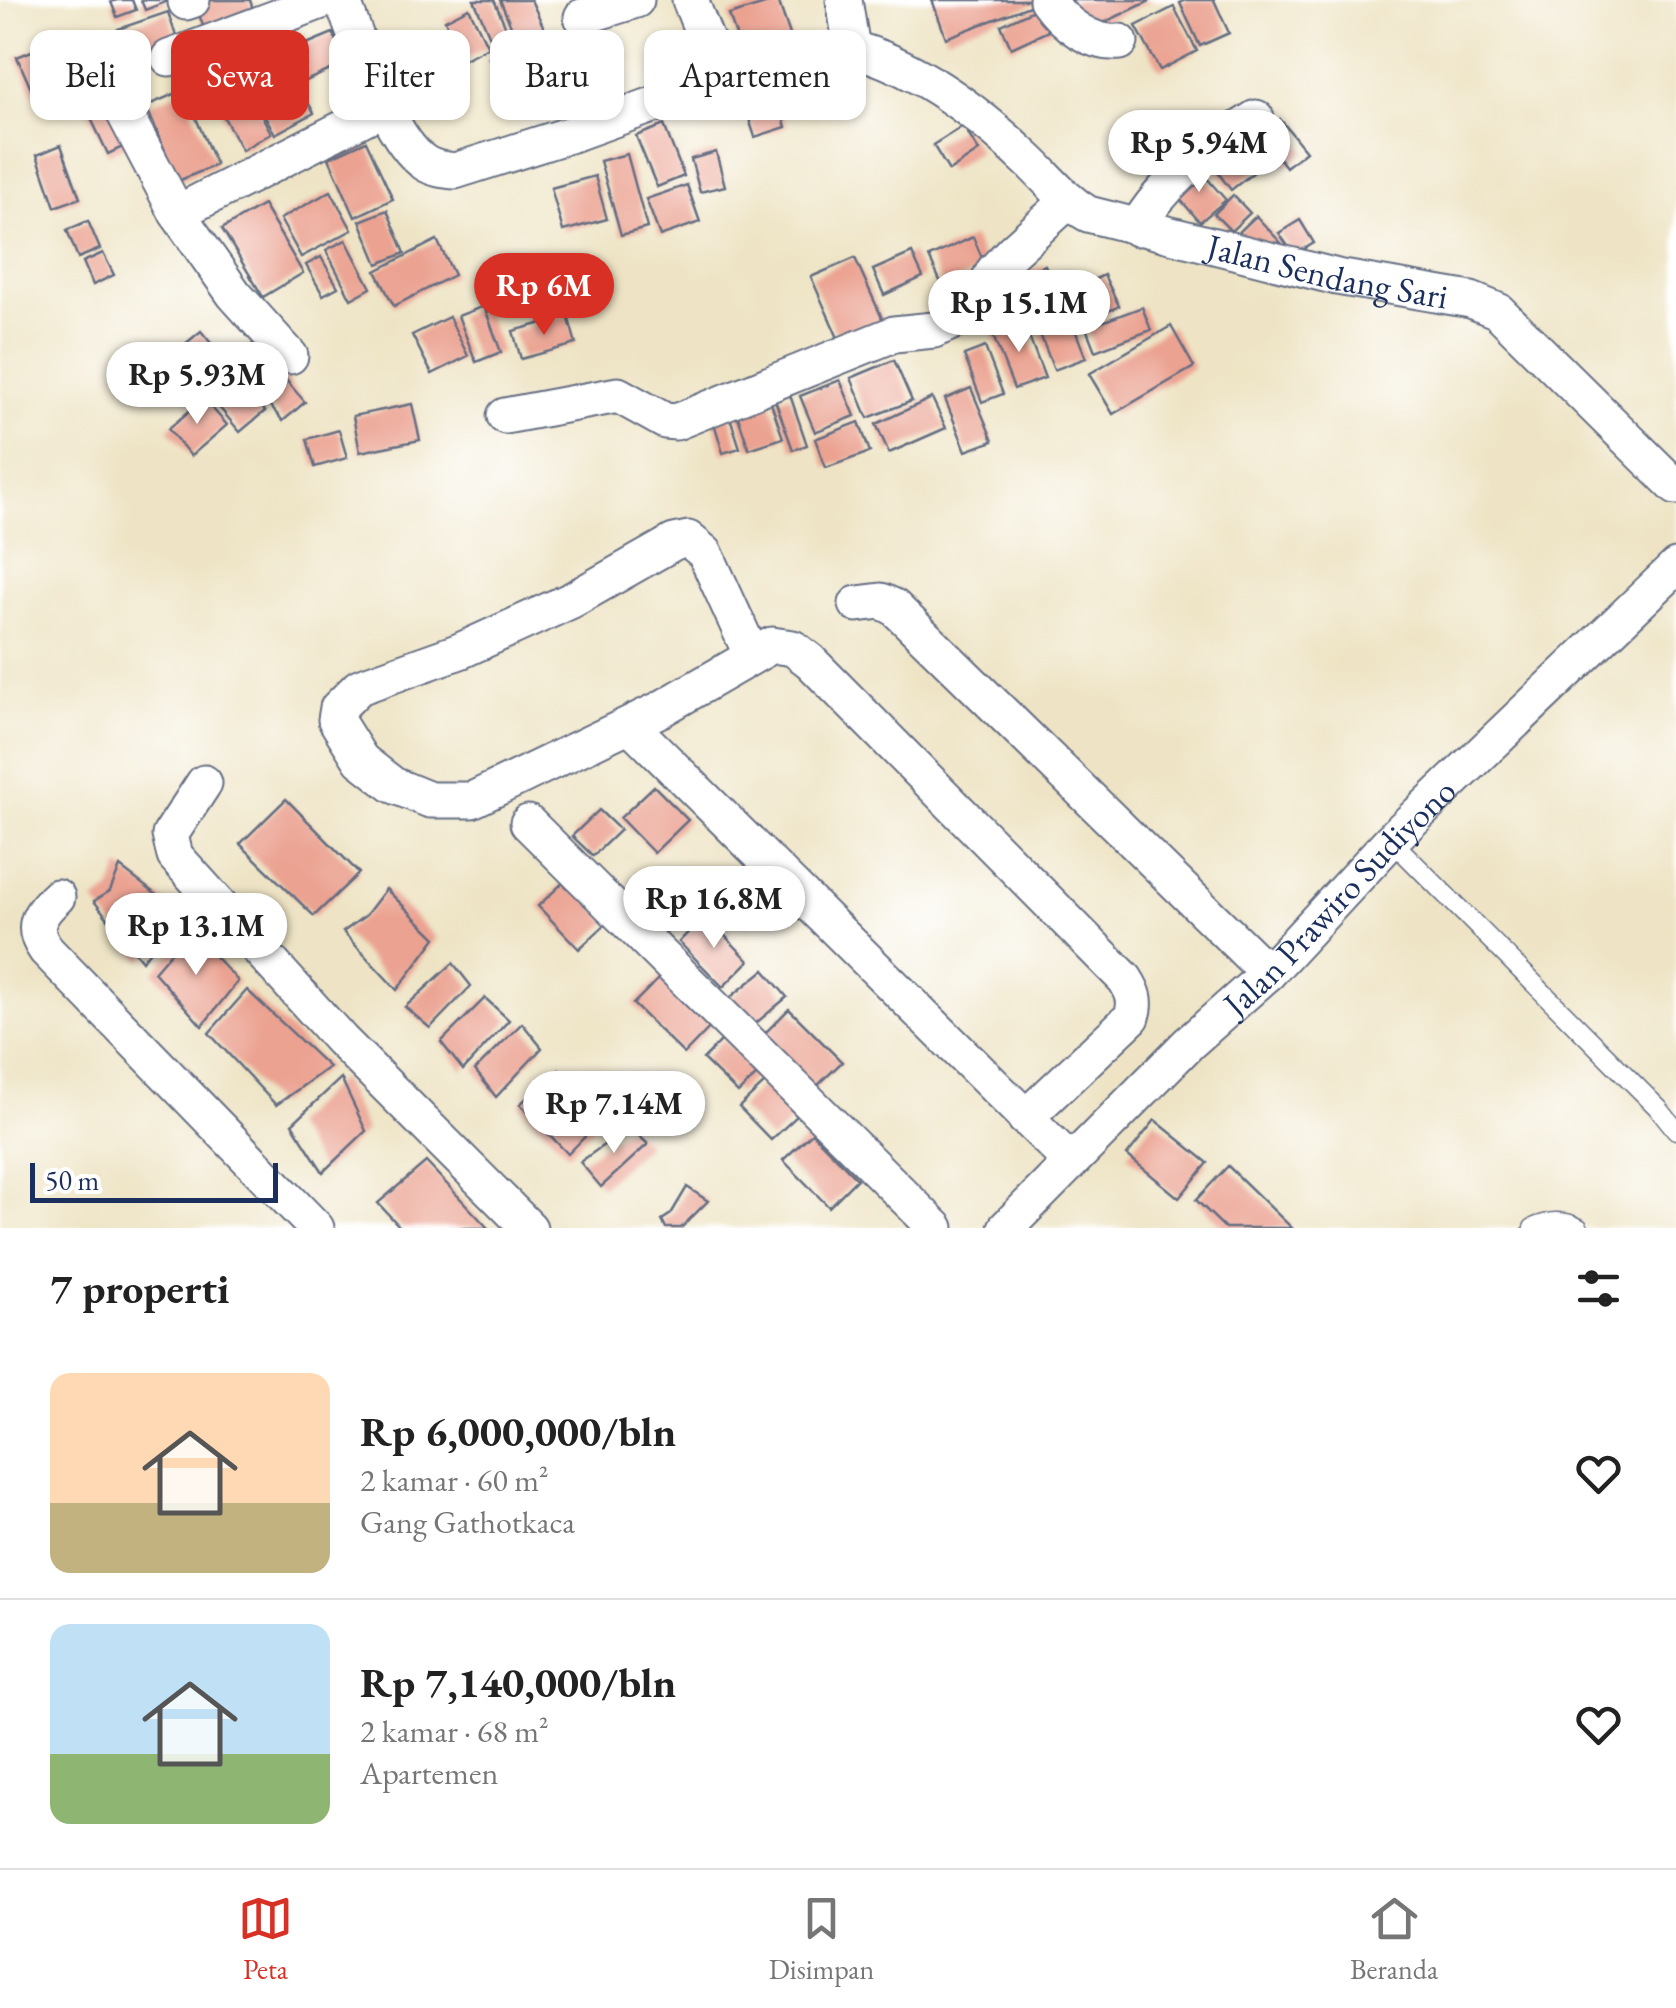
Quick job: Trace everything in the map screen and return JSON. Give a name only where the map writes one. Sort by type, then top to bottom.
[{"type":"street","points":[[170,58],[324,0]]},
{"type":"street","points":[[342,0],[354,30]]},
{"type":"street","points":[[582,17],[636,0]]},
{"type":"street","points":[[690,0],[702,30]]},
{"type":"street","points":[[844,0],[849,30]]},
{"type":"street","points":[[1046,0],[1094,40],[1105,44],[1120,42]]},
{"type":"street","name":"Jalan Sendang Sari","points":[[866,53],[938,87],[1032,163],[1067,202],[1108,222],[1337,277],[1485,304],[1498,311],[1676,487]]},
{"type":"street","points":[[393,120],[420,161],[435,169],[455,171],[644,108]]},
{"type":"street","points":[[1137,228],[1168,187],[1232,133],[1256,118]]},
{"type":"street","points":[[128,120],[176,213],[234,294],[290,356]]},
{"type":"street","points":[[176,213],[359,120]]},
{"type":"street","points":[[506,416],[618,395],[665,421],[676,422],[894,334],[934,330],[975,305],[994,271],[1067,202]]},
{"type":"street","points":[[752,656],[705,553],[688,539],[674,542],[572,600],[460,651],[359,687],[338,708],[336,720],[361,760],[393,784],[430,800],[472,800],[630,725],[772,645],[793,648],[1126,979],[1134,992],[1132,1016],[1025,1118]]},
{"type":"street","name":"Jalan Prawiro Sudiyono","points":[[1006,1228],[1189,1043],[1268,973],[1392,840],[1676,567]]},
{"type":"street","points":[[857,604],[881,600],[894,607],[1268,973]]},
{"type":"street","points":[[630,725],[1071,1162]]},
{"type":"street","points":[[204,784],[170,835],[174,856],[341,1040],[529,1228]]},
{"type":"street","points":[[528,823],[936,1228]]},
{"type":"street","points":[[57,898],[37,920],[36,931],[46,950],[316,1228]]},
{"type":"lane","points":[[1392,840],[1659,1108],[1676,1130]]},
{"type":"lane","points":[[1532,1228],[1548,1222],[1568,1222],[1579,1228]]},
{"type":"building","points":[[132,0],[136,10],[117,17],[111,2]]},
{"type":"building","points":[[141,0],[171,0],[145,10]]},
{"type":"building","points":[[212,0],[250,0],[257,22],[235,30],[204,30],[196,6]]},
{"type":"building","points":[[474,0],[494,0],[507,30],[490,30],[490,37]]},
{"type":"building","points":[[500,0],[531,0],[544,28],[513,30]]},
{"type":"building","points":[[778,0],[788,30],[734,30],[729,15]]},
{"type":"building","points":[[932,0],[1045,0],[946,38]]},
{"type":"building","points":[[1071,0],[1152,0],[1086,31]]},
{"type":"building","points":[[1214,0],[1229,33],[1200,46],[1180,3]]},
{"type":"building","points":[[1044,5],[1055,28],[1011,48],[1001,25]]},
{"type":"building","points":[[1174,7],[1197,51],[1160,70],[1136,26]]},
{"type":"building","points":[[469,8],[488,47],[470,56],[470,30],[450,30],[445,20]]},
{"type":"building","points":[[168,12],[174,30],[171,51],[151,58],[151,30],[118,29]]},
{"type":"building","points":[[329,35],[329,71],[309,80],[309,43]]},
{"type":"building","points":[[30,52],[30,87],[17,57]]},
{"type":"building","points":[[171,95],[171,120],[197,120],[216,165],[178,181],[151,118],[151,104]]},
{"type":"building","points":[[1280,119],[1306,151],[1286,167],[1261,135]]},
{"type":"building","points":[[92,120],[122,120],[133,142],[108,154]]},
{"type":"building","points":[[225,120],[264,120],[271,133],[242,150]]},
{"type":"building","points":[[267,120],[301,120],[275,134]]},
{"type":"building","points":[[749,120],[784,120],[786,127],[755,137]]},
{"type":"building","points":[[664,125],[684,176],[657,187],[636,136]]},
{"type":"building","points":[[963,126],[979,151],[949,171],[933,145]]},
{"type":"building","points":[[1249,138],[1268,161],[1231,190],[1213,166]]},
{"type":"building","points":[[366,141],[393,199],[355,217],[329,158]]},
{"type":"building","points":[[61,145],[80,198],[55,207],[37,155]]},
{"type":"building","points":[[716,152],[725,186],[700,192],[691,159]]},
{"type":"building","points":[[627,154],[647,228],[621,235],[600,161]]},
{"type":"building","points":[[1198,168],[1226,200],[1200,222],[1172,190]]},
{"type":"building","points":[[595,176],[607,219],[563,231],[551,188]]},
{"type":"building","points":[[687,185],[700,222],[660,236],[646,199]]},
{"type":"building","points":[[331,191],[352,230],[301,257],[280,219]]},
{"type":"building","points":[[1233,195],[1250,213],[1231,231],[1214,214]]},
{"type":"building","points":[[263,205],[303,273],[263,297],[222,229]]},
{"type":"building","points":[[387,210],[405,253],[378,264],[360,221]]},
{"type":"building","points":[[1256,216],[1281,243],[1265,258],[1239,232]]},
{"type":"building","points":[[1300,220],[1314,243],[1294,255],[1279,233]]},
{"type":"building","points":[[88,221],[100,249],[78,258],[67,230]]},
{"type":"building","points":[[973,237],[986,267],[943,287],[929,257]]},
{"type":"building","points":[[346,240],[371,288],[351,299],[326,250]]},
{"type":"building","points":[[437,240],[454,275],[394,306],[376,271]]},
{"type":"building","points":[[103,253],[114,275],[93,285],[83,262]]},
{"type":"building","points":[[912,253],[923,277],[884,295],[873,270]]},
{"type":"building","points":[[321,257],[338,287],[323,295],[306,265]]},
{"type":"building","points":[[855,258],[886,327],[842,347],[811,277]]},
{"type":"building","points":[[1045,265],[1067,314],[1037,328],[1015,278]]},
{"type":"building","points":[[1104,275],[1119,306],[1082,324],[1067,292]]},
{"type":"building","points":[[484,306],[501,352],[476,362],[458,316]]},
{"type":"building","points":[[1142,307],[1151,330],[1095,351],[1086,328]]},
{"type":"building","points":[[568,316],[576,344],[521,359],[513,331]]},
{"type":"building","points":[[449,317],[468,356],[432,374],[412,335]]},
{"type":"building","points":[[1023,321],[1045,378],[1014,389],[992,333]]},
{"type":"building","points":[[1072,322],[1086,358],[1054,370],[1040,334]]},
{"type":"building","points":[[1171,326],[1194,367],[1113,414],[1089,374]]},
{"type":"building","points":[[201,331],[229,365],[212,379],[184,345]]},
{"type":"building","points":[[266,334],[289,363],[259,388],[235,358]]},
{"type":"building","points":[[985,347],[1003,394],[982,402],[964,355]]},
{"type":"building","points":[[894,360],[912,401],[868,418],[851,378]]},
{"type":"building","points":[[231,373],[265,411],[240,432],[208,394]]},
{"type":"building","points":[[285,379],[305,402],[283,421],[263,398]]},
{"type":"building","points":[[840,380],[855,416],[815,432],[800,396]]},
{"type":"building","points":[[971,388],[993,441],[966,451],[945,399]]},
{"type":"building","points":[[768,394],[783,438],[749,449],[734,405]]},
{"type":"building","points":[[790,395],[807,445],[793,450],[775,400]]},
{"type":"building","points":[[932,398],[946,428],[889,453],[876,424]]},
{"type":"building","points":[[204,399],[227,425],[191,456],[168,429]]},
{"type":"building","points":[[412,404],[420,440],[360,452],[353,416]]},
{"type":"building","points":[[728,411],[740,448],[723,453],[712,416]]},
{"type":"building","points":[[859,422],[870,452],[826,468],[815,439]]},
{"type":"building","points":[[339,430],[347,458],[315,467],[307,439]]},
{"type":"building","points":[[654,786],[688,820],[654,853],[620,818]]},
{"type":"building","points":[[286,799],[359,873],[314,916],[240,844]]},
{"type":"building","points":[[599,810],[620,830],[593,856],[572,836]]},
{"type":"building","points":[[120,867],[179,912],[142,961],[94,901],[110,891]]},
{"type":"building","points":[[568,878],[608,922],[579,949],[538,906]]},
{"type":"building","points":[[671,888],[691,911],[655,942],[635,919]]},
{"type":"building","points":[[386,889],[436,938],[397,990],[343,932],[366,915]]},
{"type":"building","points":[[705,915],[749,961],[723,987],[679,942]]},
{"type":"building","points":[[190,930],[238,981],[202,1026],[154,972]]},
{"type":"building","points":[[453,963],[471,986],[430,1028],[405,1007]]},
{"type":"building","points":[[764,970],[787,997],[749,1029],[726,1001]]},
{"type":"building","points":[[663,974],[714,1023],[684,1054],[633,1004]]},
{"type":"building","points":[[247,990],[329,1067],[276,1105],[209,1033]]},
{"type":"building","points":[[485,998],[509,1020],[463,1070],[441,1042]]},
{"type":"building","points":[[789,1009],[842,1062],[811,1092],[758,1040]]},
{"type":"building","points":[[522,1023],[542,1048],[496,1097],[475,1070]]},
{"type":"building","points":[[723,1039],[758,1074],[738,1093],[703,1059]]},
{"type":"building","points":[[559,1070],[603,1118],[568,1154],[520,1104]]},
{"type":"building","points":[[341,1078],[366,1131],[323,1172],[292,1124]]},
{"type":"building","points":[[766,1082],[797,1116],[771,1140],[739,1107]]},
{"type":"building","points":[[1155,1120],[1208,1163],[1179,1198],[1127,1155]]},
{"type":"building","points":[[629,1127],[648,1144],[601,1187],[580,1162]]},
{"type":"building","points":[[812,1133],[857,1179],[829,1207],[783,1160]]},
{"type":"building","points":[[426,1162],[488,1228],[401,1228],[378,1203]]},
{"type":"building","points":[[1228,1166],[1292,1228],[1225,1228],[1196,1200]]},
{"type":"building","points":[[687,1187],[708,1201],[681,1228],[666,1228],[662,1220],[671,1214]]}]
